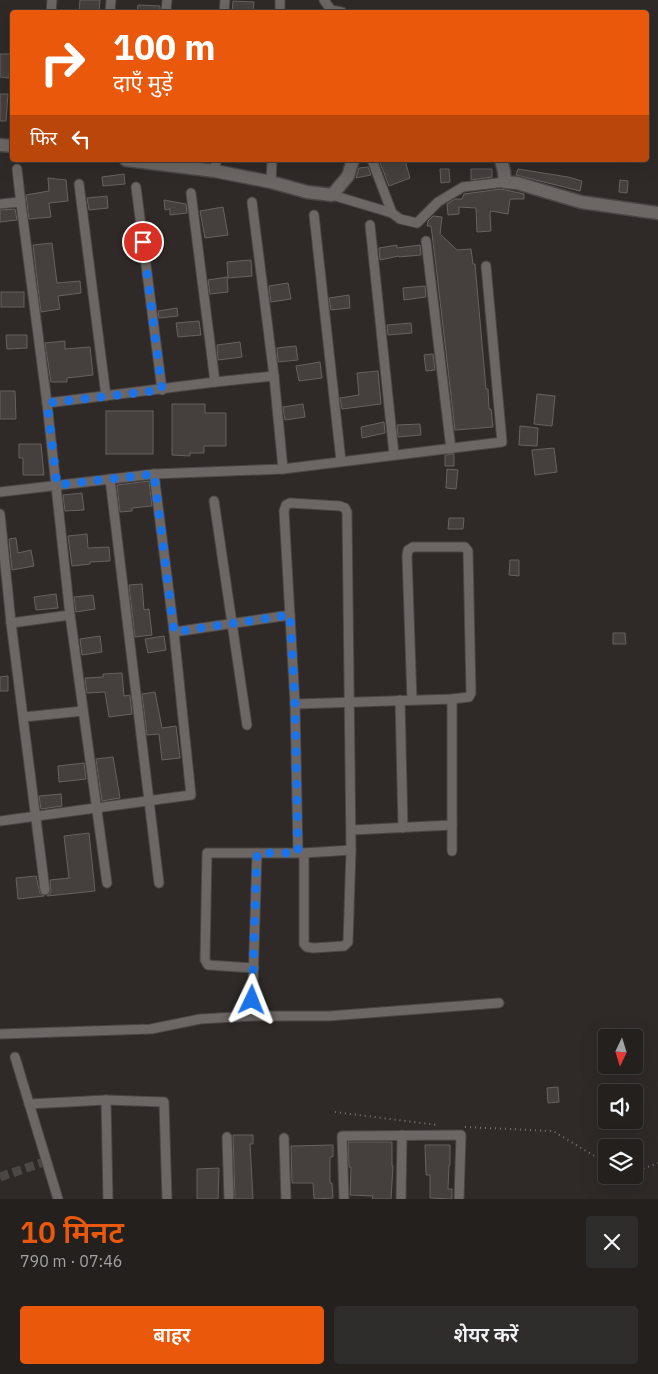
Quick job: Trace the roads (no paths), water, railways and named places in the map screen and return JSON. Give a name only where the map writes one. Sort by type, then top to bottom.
[{"type":"street","points":[[159,162],[216,165],[307,192],[332,195],[392,213],[400,219],[417,223],[438,202],[463,187],[505,182],[517,183],[581,202],[658,213]]},
{"type":"street","points":[[271,182],[272,162]]},
{"type":"street","points":[[332,195],[348,176],[352,162]]},
{"type":"street","points":[[373,162],[392,213]]},
{"type":"street","points":[[502,162],[505,182]]},
{"type":"street","points":[[18,168],[20,202],[57,485],[70,616],[107,883]]},
{"type":"street","points":[[79,184],[106,396]]},
{"type":"street","points":[[136,187],[162,390]]},
{"type":"street","points":[[191,193],[214,382]]},
{"type":"street","points":[[0,204],[20,202]]},
{"type":"street","points":[[252,202],[274,376],[283,469]]},
{"type":"street","points":[[314,215],[341,461]]},
{"type":"street","points":[[370,225],[394,454]]},
{"type":"street","points":[[426,241],[451,449]]},
{"type":"street","points":[[0,492],[154,474],[283,469],[502,442],[486,266]]},
{"type":"street","points":[[47,403],[274,376]]},
{"type":"street","points":[[0,821],[191,795],[174,632],[154,474]]},
{"type":"street","points":[[110,479],[159,883]]},
{"type":"street","points":[[214,500],[247,725]]},
{"type":"street","points":[[290,503],[340,506],[345,508],[347,512],[352,830],[348,942],[344,946],[321,948],[307,947],[304,944],[290,615],[284,511],[286,505],[290,503]]},
{"type":"street","points":[[0,514],[11,623],[45,890]]},
{"type":"street","points":[[295,704],[452,700],[469,697],[471,693],[468,551],[465,547],[413,547],[408,550],[412,700]]},
{"type":"street","points":[[174,632],[290,615]]},
{"type":"street","points":[[11,623],[70,616]]},
{"type":"street","points":[[400,700],[403,828]]},
{"type":"street","points":[[452,700],[452,851]]},
{"type":"street","points":[[24,716],[83,711]]},
{"type":"street","points":[[352,830],[452,825]]},
{"type":"street","points":[[254,968],[208,965],[205,960],[207,853],[301,853],[351,850]]},
{"type":"street","points":[[252,1016],[257,853]]},
{"type":"street","points":[[0,1034],[151,1029],[200,1019],[252,1016],[329,1016],[499,1003]]},
{"type":"street","points":[[15,1057],[58,1199]]},
{"type":"street","points":[[29,1104],[106,1100],[164,1102],[167,1199]]},
{"type":"street","points":[[106,1100],[108,1199]]},
{"type":"street","points":[[401,1199],[402,1135]]},
{"type":"street","points":[[344,1199],[342,1136],[461,1135],[459,1199]]},
{"type":"street","points":[[227,1137],[229,1199]]},
{"type":"street","points":[[284,1138],[286,1199]]},
{"type":"tunnel","points":[[0,1177],[47,1161]]}]
